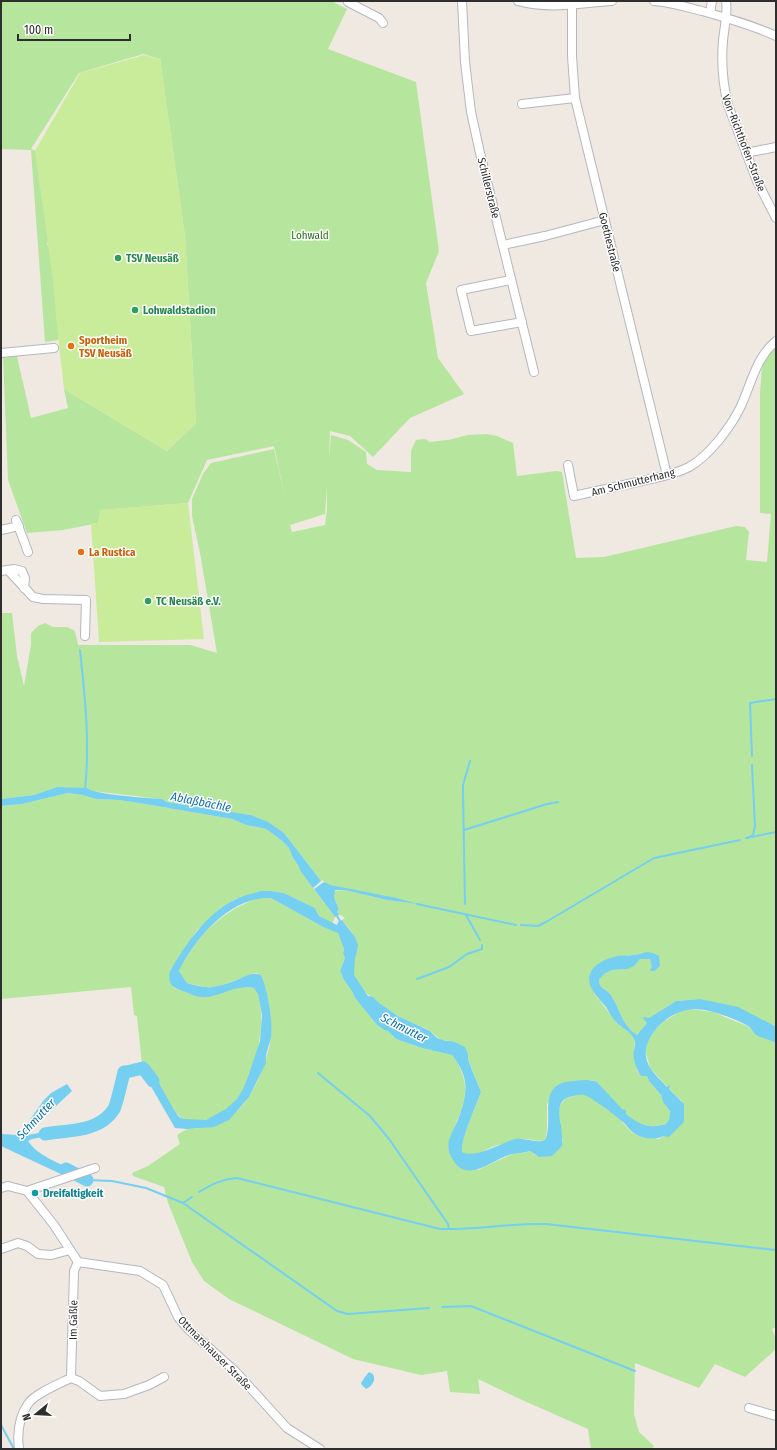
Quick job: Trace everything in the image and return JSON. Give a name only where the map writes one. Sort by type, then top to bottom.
[{"type":"street","points":[[348,1],[379,18],[383,23]]},
{"type":"street","name":"Schillerstraße","points":[[462,1],[465,62],[471,112],[534,372]]},
{"type":"street","points":[[518,1],[572,6],[612,1]]},
{"type":"street","points":[[654,1],[675,4],[710,13],[776,36]]},
{"type":"street","points":[[710,13],[712,1]]},
{"type":"street","name":"Von-Richthofen-Straße","points":[[726,1],[722,61],[724,86],[728,105],[761,190],[776,218]]},
{"type":"street","name":"Goethestraße","points":[[572,6],[572,56],[575,98],[667,475]]},
{"type":"street","points":[[522,104],[575,98]]},
{"type":"street","points":[[746,153],[776,147]]},
{"type":"street","points":[[503,245],[545,236],[605,220]]},
{"type":"street","points":[[512,280],[461,290],[464,305],[471,331],[522,322]]},
{"type":"street","name":"Am Schmutterhang","points":[[568,465],[574,496],[667,475],[689,467],[699,461],[726,430],[740,408],[765,352],[776,342]]},
{"type":"street","points":[[1,353],[54,348]]},
{"type":"street","points":[[1,530],[18,523],[28,552]]},
{"type":"street","points":[[5,570],[32,597],[38,599],[86,600],[85,636]]},
{"type":"street","points":[[1,1188],[8,1186],[27,1191],[95,1168]]},
{"type":"street","points":[[27,1191],[54,1225],[78,1262]]},
{"type":"street","points":[[1,1248],[18,1243],[27,1246],[38,1254],[51,1255],[70,1250]]},
{"type":"street","name":"Im Gäßle","points":[[71,1378],[74,1271],[78,1262]]},
{"type":"street","name":"Ottmarshauser Straße","points":[[78,1262],[140,1271],[163,1286],[178,1317],[187,1328],[236,1372],[287,1428],[320,1449]]},
{"type":"street","points":[[19,1449],[18,1427],[28,1402],[52,1386],[71,1378],[79,1381],[100,1396],[124,1394],[164,1377]]},
{"type":"street","points":[[749,1408],[776,1416]]},
{"type":"green space","name":"Lohwald","points":[[1,1],[331,1],[347,9],[328,49],[416,82],[439,251],[426,283],[438,358],[464,394],[410,418],[373,457],[350,436],[330,431],[329,458],[331,435],[348,440],[366,452],[367,464],[377,470],[411,472],[411,451],[416,440],[425,439],[430,442],[448,440],[468,435],[487,434],[497,436],[513,443],[517,476],[556,471],[562,472],[576,558],[604,557],[736,526],[745,527],[749,532],[746,560],[767,562],[771,514],[760,513],[760,393],[762,368],[768,353],[776,348],[776,1027],[757,1017],[700,999],[676,1001],[649,1018],[645,1019],[643,1017],[647,1023],[637,1035],[627,1026],[610,994],[601,987],[599,980],[604,974],[612,970],[627,969],[640,959],[650,959],[655,971],[660,966],[653,953],[620,956],[602,962],[594,993],[616,1022],[631,1034],[635,1041],[634,1056],[637,1071],[641,1076],[647,1076],[649,1081],[661,1095],[663,1102],[670,1111],[669,1120],[666,1124],[652,1126],[641,1125],[622,1110],[597,1082],[592,1080],[571,1081],[547,1104],[547,1130],[545,1140],[521,1140],[494,1146],[476,1154],[467,1154],[462,1152],[466,1131],[481,1092],[468,1059],[468,1054],[451,1041],[441,1040],[428,1030],[388,1010],[371,997],[358,983],[354,976],[353,969],[357,952],[357,943],[351,931],[342,920],[345,918],[339,915],[337,911],[339,910],[334,897],[334,891],[345,890],[387,900],[413,903],[331,885],[323,880],[321,881],[284,833],[251,815],[167,802],[162,799],[57,787],[34,795],[1,799],[1,613],[12,613],[17,656],[24,686],[31,645],[31,633],[38,626],[45,623],[53,627],[67,627],[75,631],[78,645],[190,645],[217,653],[200,553],[192,516],[192,499],[203,474],[211,463],[274,449],[286,502],[274,446],[207,460],[188,503],[101,510],[98,523],[63,530],[27,533],[8,480],[3,356],[16,352],[31,418],[68,408],[64,389],[167,451],[196,423],[185,236],[160,59],[143,54],[79,73],[31,149],[44,154],[54,225],[47,244],[61,270],[63,315],[58,340],[45,342],[31,150],[1,149]],"holes":[[[327,486],[327,510],[325,525],[292,532],[290,525],[325,514]]]},
{"type":"green space","name":"TSV Neusäß","points":[[144,55],[160,59],[185,236],[196,423],[167,451],[64,389],[53,280],[35,151],[80,73]]},
{"type":"green space","name":"TC Neusäß e.V.","points":[[188,503],[204,639],[99,642],[91,523],[98,523],[100,510]]},
{"type":"green space","points":[[68,793],[96,799],[120,800],[232,819],[246,825],[266,829],[289,848],[293,858],[307,880],[335,917],[332,924],[319,916],[315,908],[284,893],[271,891],[235,899],[222,907],[197,930],[170,971],[171,984],[174,988],[202,997],[243,987],[254,988],[257,992],[261,1016],[261,1027],[257,1053],[253,1066],[244,1089],[238,1098],[232,1105],[219,1115],[210,1119],[194,1121],[186,1120],[180,1117],[168,1102],[151,1070],[146,1065],[142,1065],[137,1016],[134,1015],[131,987],[1,999],[1,806],[22,804]]},
{"type":"green space","points":[[262,897],[271,898],[323,927],[338,932],[344,949],[343,953],[345,958],[340,971],[355,998],[377,1025],[388,1031],[396,1039],[422,1048],[452,1055],[462,1071],[465,1095],[461,1112],[450,1137],[448,1147],[478,1170],[512,1154],[530,1151],[535,1155],[563,1141],[559,1123],[559,1110],[564,1100],[570,1097],[581,1095],[588,1096],[617,1117],[632,1132],[643,1137],[659,1139],[684,1122],[682,1101],[650,1068],[645,1050],[652,1033],[662,1023],[681,1011],[689,1009],[713,1012],[747,1026],[756,1034],[776,1043],[776,1327],[772,1329],[776,1340],[776,1349],[745,1377],[715,1364],[699,1388],[635,1363],[634,1414],[639,1432],[654,1446],[652,1449],[591,1449],[588,1429],[478,1379],[480,1394],[450,1392],[447,1371],[421,1375],[353,1359],[229,1299],[204,1281],[192,1262],[168,1203],[164,1187],[133,1176],[132,1173],[148,1166],[180,1144],[177,1135],[188,1129],[203,1127],[238,1110],[250,1095],[260,1075],[270,1044],[271,1035],[269,1005],[266,989],[261,975],[256,973],[251,974],[223,985],[205,987],[187,983],[179,971],[194,946],[213,925],[235,909]]},
{"type":"water","points":[[57,787],[87,788],[100,793],[162,799],[167,802],[251,815],[268,822],[284,833],[321,881],[313,888],[300,870],[289,848],[266,829],[246,825],[232,819],[120,800],[96,799],[68,793],[22,804],[1,806],[1,799],[34,795]]},
{"type":"water","points":[[324,882],[331,885],[419,904],[387,900],[345,890],[335,890],[334,897],[339,910],[337,911],[339,915],[335,917],[314,889]]},
{"type":"water","points":[[261,891],[284,893],[315,908],[319,916],[337,925],[338,922],[342,920],[355,937],[358,945],[355,958],[354,975],[368,996],[373,997],[398,1016],[430,1031],[437,1038],[451,1041],[465,1047],[481,1092],[469,1122],[462,1147],[462,1152],[467,1154],[488,1150],[515,1139],[538,1141],[545,1140],[548,1132],[548,1104],[550,1095],[554,1088],[561,1083],[582,1080],[597,1082],[622,1109],[626,1110],[626,1114],[644,1125],[654,1126],[666,1124],[669,1120],[670,1111],[663,1102],[661,1095],[649,1081],[647,1076],[641,1076],[636,1068],[634,1061],[634,1039],[618,1024],[591,988],[589,979],[590,973],[597,965],[607,959],[646,952],[659,956],[660,966],[655,971],[650,970],[652,967],[650,959],[640,959],[634,966],[627,969],[612,970],[604,974],[599,980],[601,987],[610,994],[627,1026],[637,1035],[647,1023],[642,1017],[649,1018],[676,1001],[700,999],[738,1007],[771,1024],[776,1027],[776,1043],[756,1035],[744,1024],[717,1013],[694,1009],[676,1014],[661,1023],[655,1030],[650,1037],[646,1053],[648,1065],[653,1072],[667,1087],[670,1085],[669,1089],[684,1104],[684,1122],[669,1137],[663,1136],[650,1138],[640,1136],[598,1103],[587,1096],[579,1095],[569,1097],[562,1101],[559,1115],[562,1146],[552,1156],[539,1157],[530,1151],[505,1156],[481,1168],[466,1170],[459,1167],[453,1160],[448,1148],[449,1140],[460,1116],[465,1091],[463,1075],[452,1055],[422,1048],[396,1039],[388,1031],[377,1025],[355,998],[340,971],[345,958],[343,953],[344,949],[338,933],[323,927],[271,898],[256,899],[242,904],[216,921],[194,945],[179,971],[187,983],[205,987],[223,985],[250,974],[261,975],[268,997],[271,1015],[271,1038],[266,1063],[249,1097],[229,1120],[214,1127],[187,1129],[175,1128],[145,1076],[142,1065],[146,1065],[151,1069],[179,1117],[184,1119],[206,1120],[226,1109],[237,1099],[243,1089],[260,1041],[262,1015],[258,994],[254,988],[240,988],[214,996],[201,997],[174,988],[169,980],[170,971],[190,940],[214,913],[237,898]]},
{"type":"water","points":[[67,1084],[72,1091],[42,1119],[28,1135],[61,1129],[62,1133],[28,1141],[43,1155],[75,1171],[63,1175],[1,1146],[1,1134],[19,1135],[44,1100],[51,1093]]},
{"type":"water","points":[[369,1372],[373,1374],[374,1381],[372,1385],[366,1389],[361,1383]]},
{"type":"waterway","points":[[80,650],[87,737],[85,790]]},
{"type":"waterway","points":[[752,756],[750,703],[776,699]]},
{"type":"waterway","points":[[465,904],[463,785],[470,761]]},
{"type":"waterway","points":[[748,838],[753,835],[755,826],[752,765]]},
{"type":"waterway","points":[[464,830],[547,804],[558,802]]},
{"type":"waterway","points":[[746,838],[776,832]]},
{"type":"waterway","points":[[521,925],[538,926],[546,922],[654,858],[740,840]]},
{"type":"waterway","points":[[417,904],[516,925]]},
{"type":"waterway","name":"Ablaßbächle","points":[[336,914],[341,923]]},
{"type":"waterway","points":[[466,915],[480,940]]},
{"type":"waterway","points":[[417,979],[449,967],[467,954],[482,949],[482,945]]},
{"type":"waterway","name":"Schmutter","points":[[126,1072],[143,1068],[153,1081]]},
{"type":"waterway","points":[[45,1134],[83,1129],[101,1122],[108,1117],[114,1109],[124,1072]]},
{"type":"waterway","points":[[318,1073],[370,1116],[389,1139],[448,1224],[449,1229]]},
{"type":"waterway","points":[[66,1169],[87,1180]]},
{"type":"waterway","points":[[199,1192],[217,1182],[237,1178],[440,1229],[520,1224],[546,1224],[776,1250]]},
{"type":"waterway","points":[[87,1180],[112,1181],[146,1188],[183,1203],[337,1311],[348,1314],[429,1308]]},
{"type":"waterway","points":[[183,1203],[192,1197]]},
{"type":"waterway","points":[[442,1307],[471,1306],[635,1371]]},
{"type":"waterway","points":[[1,1425],[14,1449]]},
{"type":"place","name":"TSV Neusäß","points":[[118,258]]},
{"type":"place","name":"Lohwaldstadion","points":[[135,310]]},
{"type":"place","name":"Sportheim TSV Neusäß","points":[[71,346]]},
{"type":"place","name":"La Rustica","points":[[81,552]]},
{"type":"place","name":"TC Neusäß e.V.","points":[[148,601]]},
{"type":"place","name":"Dreifaltigkeit","points":[[35,1193]]}]
